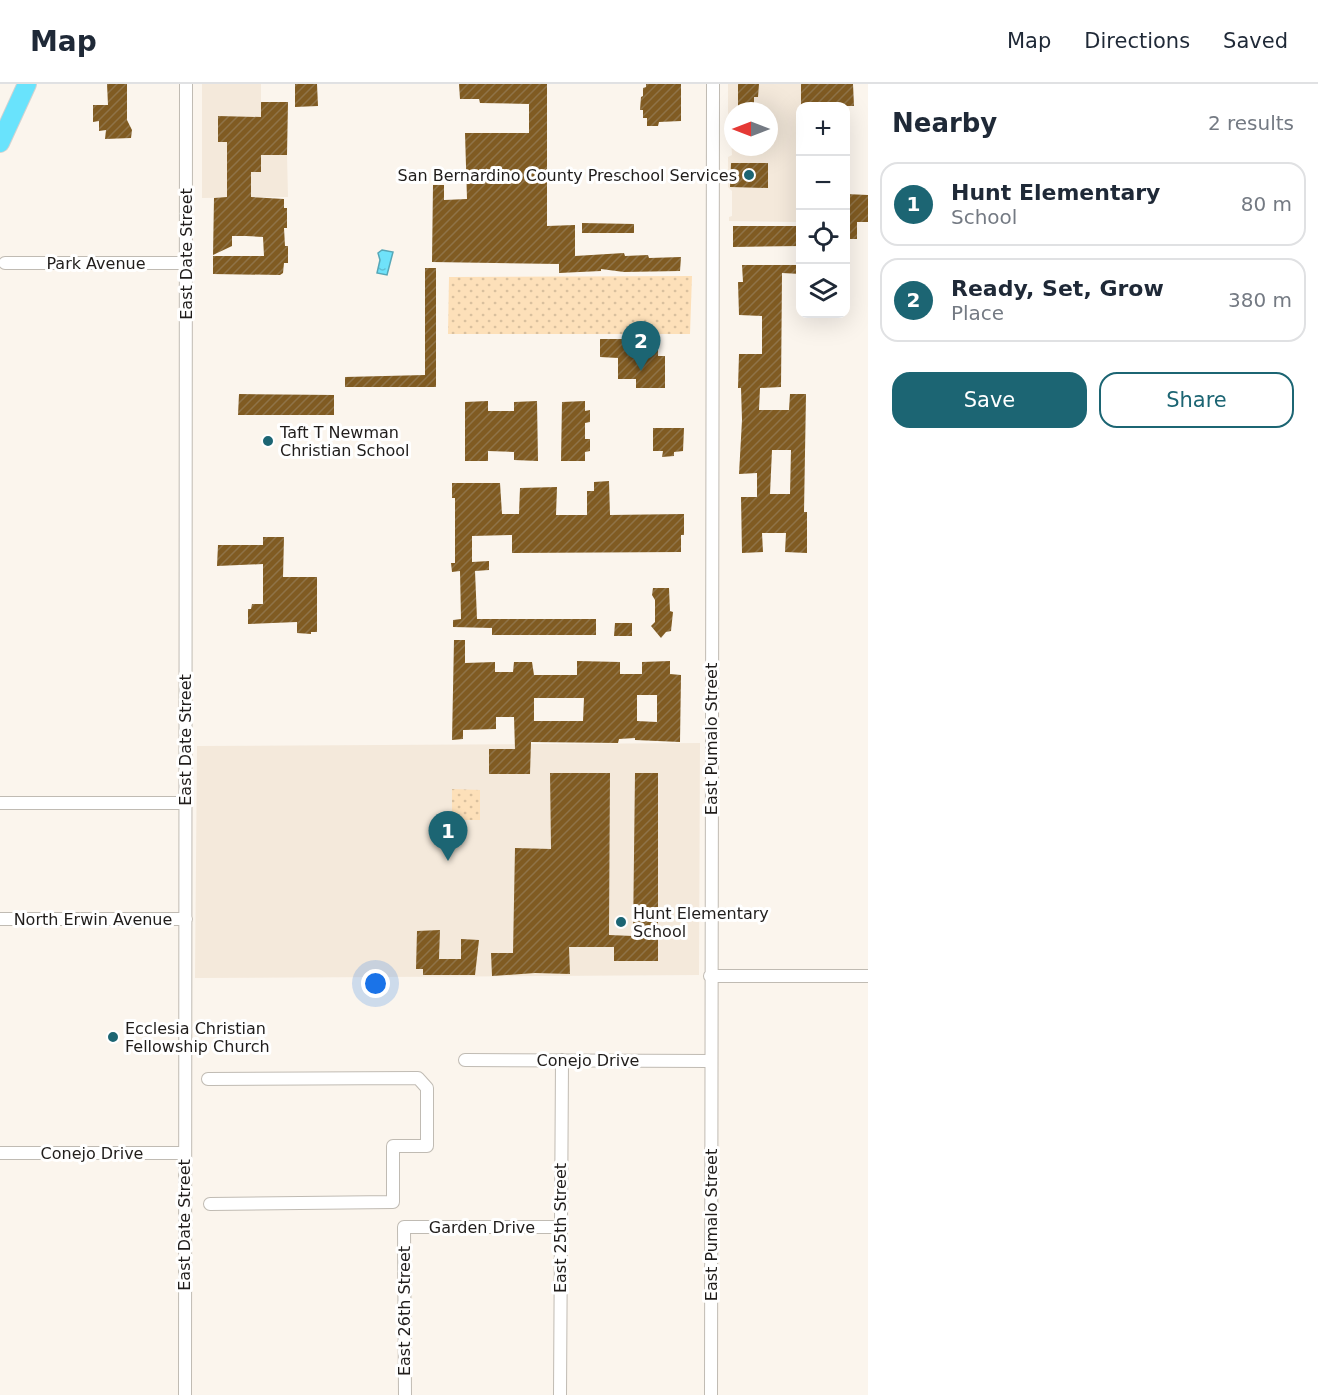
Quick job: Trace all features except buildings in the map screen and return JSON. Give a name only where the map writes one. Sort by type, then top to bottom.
[{"type":"highway","points":[[0,143],[27,84]]},
{"type":"street","name":"East Date Street","points":[[185,1395],[186,84]]},
{"type":"street","name":"East Pumalo Street","points":[[711,1395],[713,84]]},
{"type":"street","name":"Park Avenue","points":[[5,264],[186,262]]},
{"type":"street","points":[[0,803],[185,802]]},
{"type":"street","name":"North Erwin Avenue","points":[[0,919],[186,919]]},
{"type":"street","points":[[710,976],[868,976]]},
{"type":"street","name":"Conejo Drive","points":[[465,1060],[711,1061]]},
{"type":"street","name":"East 25th Street","points":[[560,1395],[562,1060]]},
{"type":"street","points":[[208,1079],[418,1078],[427,1088],[427,1146],[393,1146],[393,1202],[210,1204]]},
{"type":"street","name":"Conejo Drive","points":[[0,1152],[184,1153]]},
{"type":"street","name":"Garden Drive","points":[[404,1227],[560,1227]]},
{"type":"street","name":"East 26th Street","points":[[404,1227],[405,1395]]},
{"type":"shaded area","points":[[202,84],[261,84],[261,155],[287,155],[288,197],[202,198]]},
{"type":"shaded area","points":[[728,84],[828,84],[828,102],[796,102],[796,222],[729,221],[729,217],[732,216],[732,191],[728,187],[728,157],[778,156],[778,102],[728,102]]},
{"type":"shaded area","points":[[692,276],[690,334],[448,334],[449,277]]},
{"type":"shaded area","points":[[700,743],[699,975],[195,978],[197,746]]},
{"type":"shaded area","points":[[452,789],[480,790],[480,820],[452,820]]},
{"type":"water","points":[[382,250],[393,252],[387,275],[377,273],[380,260],[378,253]]},
{"type":"place","name":"San Bernardino County Preschool Services","points":[[749,175]]},
{"type":"place","name":"Ready, Set, Grow","points":[[641,371]]},
{"type":"place","name":"Taft T Newman Christian School","points":[[268,441]]},
{"type":"place","name":"Hunt Elementary","points":[[448,861]]},
{"type":"place","name":"Hunt Elementary School","points":[[621,922]]},
{"type":"place","name":"Ecclesia Christian Fellowship Church","points":[[113,1037]]}]
